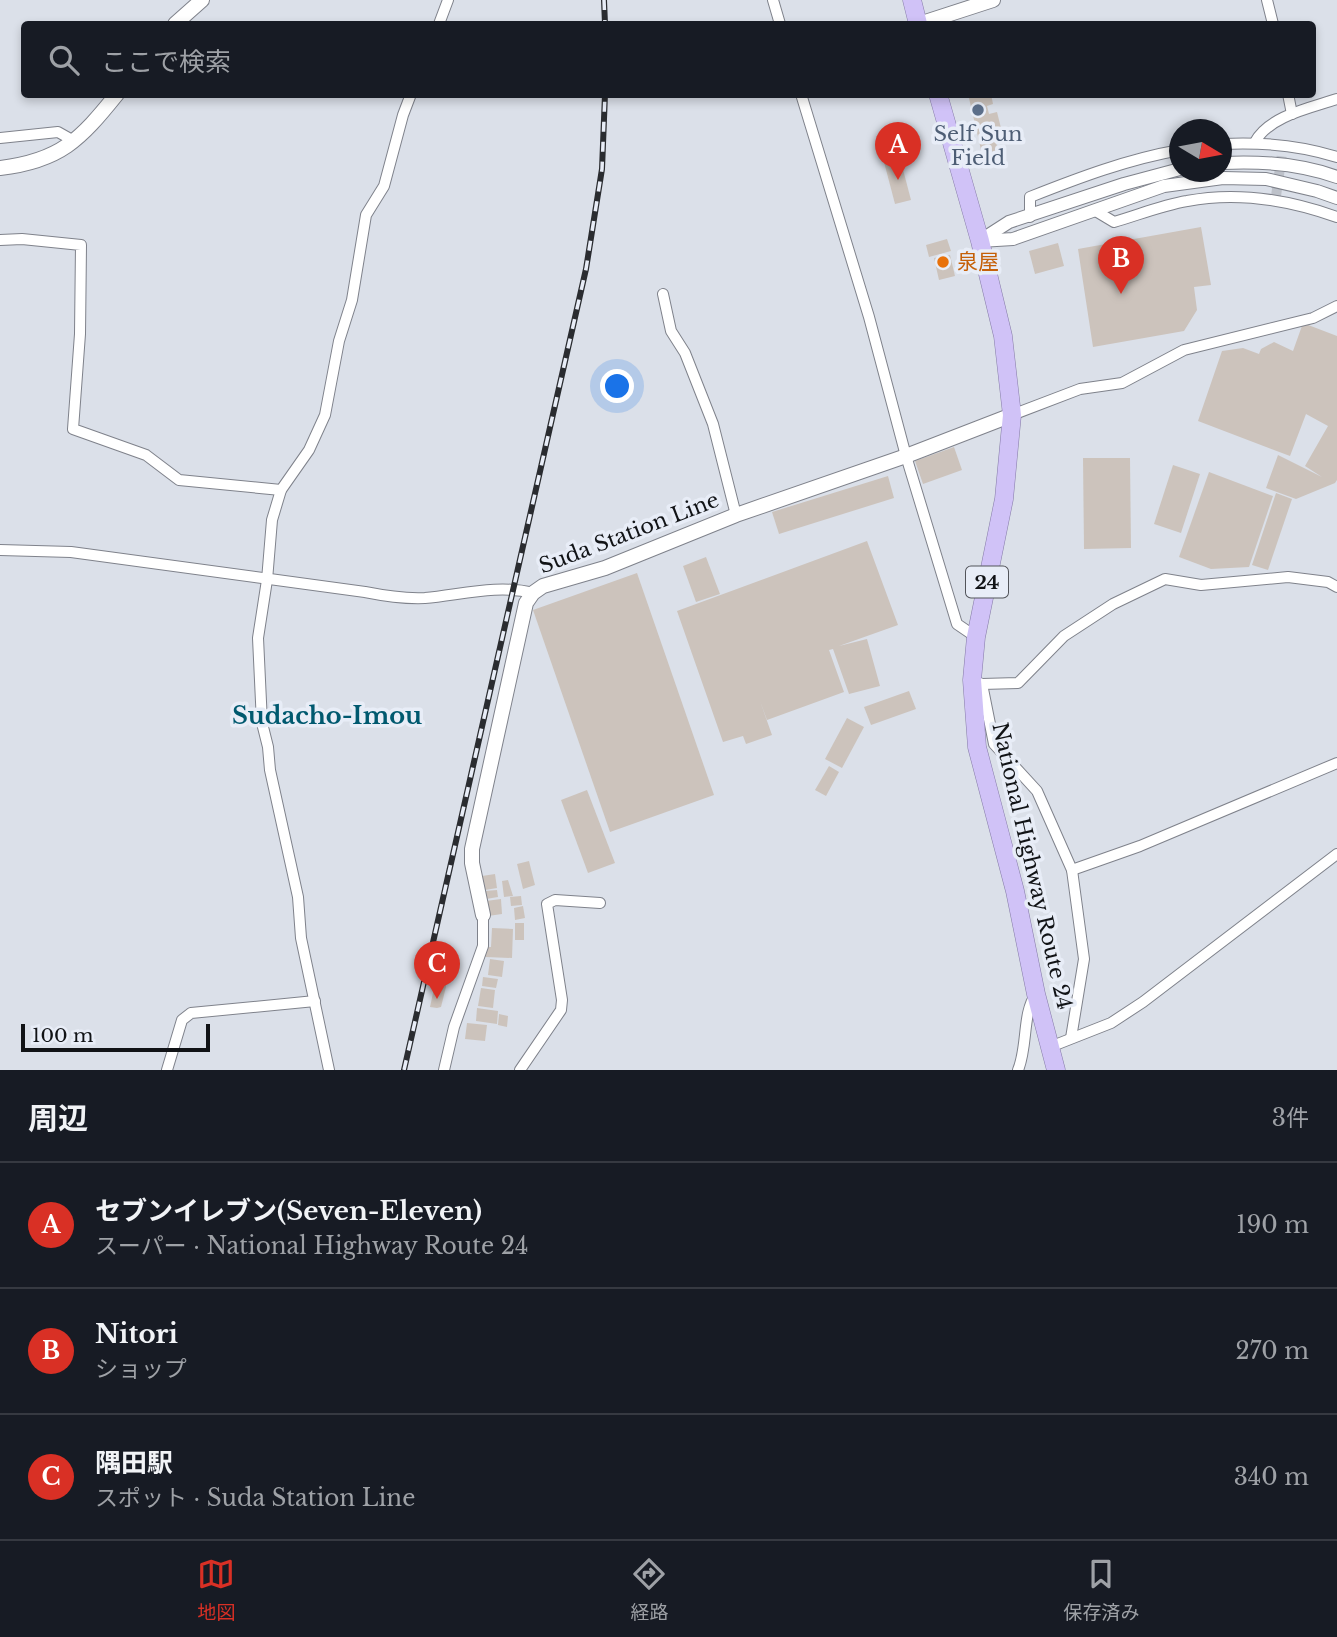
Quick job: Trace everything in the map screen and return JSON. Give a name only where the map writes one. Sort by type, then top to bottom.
[{"type":"highway","points":[[912,0],[918,21]]},
{"type":"highway","name":"National Highway Route 24","points":[[939,98],[980,240],[1003,336],[1012,415],[1004,499],[976,637],[977,747],[1015,891],[1056,1070]]},
{"type":"main road","points":[[178,21],[202,0]]},
{"type":"main road","points":[[928,21],[993,0]]},
{"type":"main road","points":[[0,169],[27,165],[52,156],[75,141],[113,98]]},
{"type":"main road","name":"Suda Station Line","points":[[483,915],[472,863],[472,849],[526,603],[533,593],[543,586],[636,556],[736,515],[906,456],[1012,415]]},
{"type":"street","points":[[440,21],[448,0]]},
{"type":"street","points":[[773,0],[779,21]]},
{"type":"street","points":[[1267,0],[1272,21]]},
{"type":"street","points":[[329,1070],[302,938],[298,897],[262,723],[258,638],[267,580],[272,520],[281,490],[309,450],[325,415],[339,341],[352,300],[366,215],[384,186],[409,98]]},
{"type":"street","points":[[802,98],[869,317],[906,456],[957,624],[976,637]]},
{"type":"street","points":[[1289,98],[1292,114]]},
{"type":"street","points":[[1255,142],[1262,130],[1292,114],[1337,99]]},
{"type":"street","points":[[0,138],[58,132],[75,141]]},
{"type":"street","points":[[1232,143],[1255,142],[1283,150],[1312,150],[1337,157]]},
{"type":"street","points":[[1030,217],[1030,197],[1140,159],[1169,152]]},
{"type":"street","points":[[1232,162],[1252,161],[1322,171],[1337,177]]},
{"type":"street","points":[[980,240],[1009,222],[1169,172]]},
{"type":"street","points":[[980,240],[1013,239],[1164,186],[1223,178],[1266,179],[1337,198]]},
{"type":"street","points":[[1094,210],[1114,222],[1187,201],[1226,197],[1275,198],[1337,218]]},
{"type":"street","points":[[0,240],[22,239],[81,245],[80,334],[73,429],[146,456],[179,480],[281,490]]},
{"type":"street","points":[[663,294],[671,331],[685,353],[713,424],[736,515]]},
{"type":"street","points":[[1012,415],[1080,389],[1122,383],[1184,350],[1313,318],[1337,306]]},
{"type":"street","points":[[0,550],[71,552],[394,598],[422,598],[514,588],[533,593]]},
{"type":"street","points":[[1072,1038],[1084,959],[1072,870],[1037,791],[995,744],[977,682],[1018,683],[1064,636],[1113,604],[1165,579],[1201,585],[1288,577],[1328,582],[1337,587]]},
{"type":"street","points":[[1072,870],[1140,846],[1337,763]]},
{"type":"street","points":[[1050,1047],[1111,1023],[1143,1002],[1337,854]]},
{"type":"street","points":[[520,1070],[561,1010],[547,904],[555,900],[600,903]]},
{"type":"street","points":[[444,1070],[454,1027],[483,946],[483,915]]},
{"type":"street","points":[[1018,1070],[1024,1056],[1030,1003],[1037,994]]},
{"type":"street","points":[[167,1070],[182,1020],[191,1013],[315,1001]]},
{"type":"building","points":[[969,98],[992,98],[993,104],[987,106],[989,114],[997,112],[1004,140],[996,143],[998,150],[982,154]]},
{"type":"building","points":[[900,158],[911,200],[895,204],[884,162]]},
{"type":"building","points":[[1201,227],[1211,285],[1194,287],[1197,310],[1184,331],[1093,347],[1078,249]]},
{"type":"building","points":[[947,239],[951,251],[929,257],[926,245]]},
{"type":"building","points":[[1058,243],[1064,266],[1035,274],[1029,251]]},
{"type":"building","points":[[950,255],[955,276],[939,280],[934,258]]},
{"type":"building","points":[[1303,323],[1337,336],[1337,480],[1296,499],[1266,488],[1278,455],[1322,477],[1305,466],[1328,426],[1306,414],[1290,456],[1198,421],[1222,351],[1243,348],[1259,354],[1261,349],[1274,342],[1293,351]]},
{"type":"building","points":[[954,447],[962,470],[923,484],[915,461]]},
{"type":"building","points":[[1083,458],[1130,458],[1131,548],[1084,549]]},
{"type":"building","points":[[1173,465],[1200,474],[1181,533],[1154,524]]},
{"type":"building","points":[[1209,472],[1273,496],[1249,567],[1211,569],[1179,557]]},
{"type":"building","points":[[888,476],[894,498],[779,534],[772,512]]},
{"type":"building","points":[[1276,493],[1292,499],[1268,570],[1252,565]]},
{"type":"building","points":[[867,541],[898,625],[839,646],[867,639],[880,686],[849,694],[833,649],[829,650],[844,692],[767,720],[760,701],[772,735],[746,744],[743,736],[723,742],[677,611]]},
{"type":"building","points":[[706,557],[720,594],[696,602],[683,566]]},
{"type":"building","points":[[637,573],[714,795],[610,832],[533,610]]},
{"type":"building","points":[[909,691],[916,709],[871,725],[864,707]]},
{"type":"building","points":[[847,718],[864,727],[842,768],[825,759]]},
{"type":"building","points":[[829,766],[839,772],[826,796],[815,790]]},
{"type":"building","points":[[587,790],[615,863],[588,873],[561,800]]},
{"type":"building","points":[[529,861],[535,885],[523,889],[517,864]]},
{"type":"building","points":[[495,874],[497,888],[485,890],[482,876]]},
{"type":"building","points":[[508,880],[513,896],[504,897],[502,881]]},
{"type":"building","points":[[497,890],[498,897],[486,899],[485,891]]},
{"type":"building","points":[[521,896],[522,905],[511,906],[510,897]]},
{"type":"building","points":[[501,899],[502,914],[488,916],[486,901]]},
{"type":"building","points":[[523,906],[525,918],[515,920],[514,908]]},
{"type":"building","points":[[515,923],[524,923],[524,940],[515,940]]},
{"type":"building","points":[[492,928],[513,929],[512,958],[485,957],[486,947],[491,947]]},
{"type":"building","points":[[490,959],[504,961],[502,977],[488,975]]},
{"type":"building","points":[[483,977],[498,979],[496,988],[482,986]]},
{"type":"building","points":[[436,979],[446,981],[441,1007],[437,1008],[430,1007]]},
{"type":"building","points":[[481,988],[495,990],[493,1008],[478,1006]]},
{"type":"building","points":[[477,1008],[498,1011],[497,1024],[476,1021]]},
{"type":"building","points":[[499,1014],[508,1016],[507,1027],[498,1025]]},
{"type":"building","points":[[467,1023],[487,1025],[485,1041],[465,1039]]},
{"type":"tunnel","points":[[1276,196],[1282,154]]},
{"type":"railway","points":[[604,0],[605,21]]},
{"type":"railway","points":[[404,1070],[586,269],[602,169],[605,98]]},
{"type":"place","name":"Self Sun Field","points":[[978,110]]},
{"type":"place","name":"セブンイレブン(Seven-Eleven)","points":[[898,180]]},
{"type":"place","name":"泉屋","points":[[943,262]]},
{"type":"place","name":"Nitori","points":[[1121,294]]},
{"type":"place","name":"隅田駅","points":[[437,999]]},
{"type":"district","name":"Sudacho-Imou","points":[[327,716]]}]
